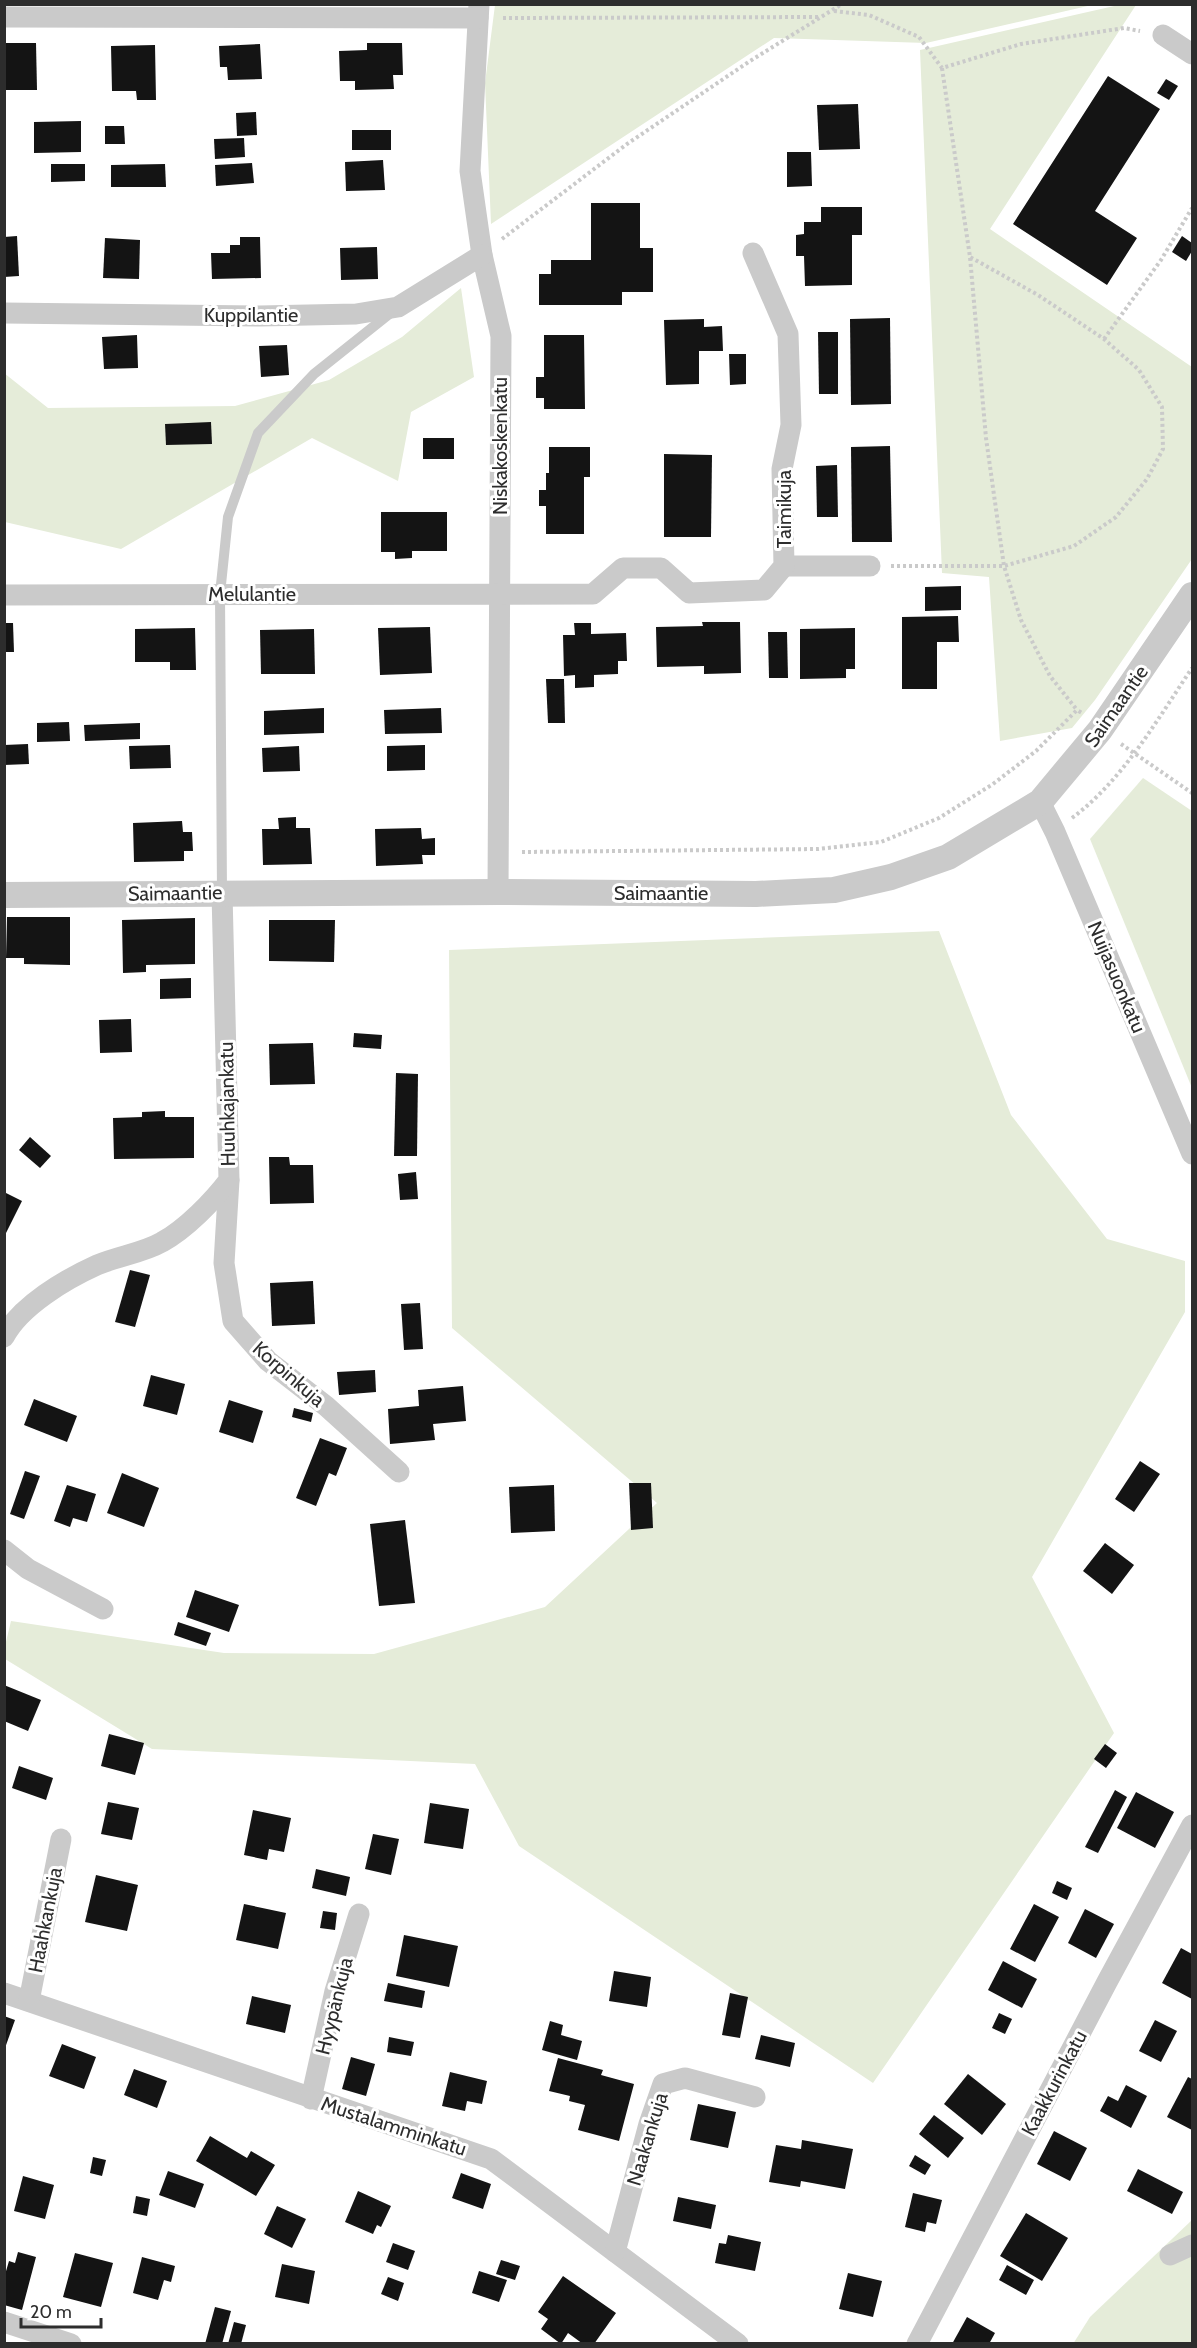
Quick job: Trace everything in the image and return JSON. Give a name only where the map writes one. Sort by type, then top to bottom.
[{"type":"street","points":[[4,17],[478,11]]},
{"type":"street","name":"Niskakoskenkatu","points":[[478,11],[470,171],[482,255],[501,336],[498,892]]},
{"type":"street","points":[[1163,35],[1192,54]]},
{"type":"street","name":"Taimikuja","points":[[500,595],[593,594],[623,568],[661,568],[689,593],[764,590],[783,566],[782,469],[791,425],[788,334],[753,253]]},
{"type":"street","name":"Kuppilantie","points":[[4,313],[356,314],[398,307],[482,255]]},
{"type":"street","points":[[783,566],[870,566]]},
{"type":"street","name":"Melulantie","points":[[4,595],[500,595]]},
{"type":"street","name":"Saimaantie","points":[[4,895],[498,892],[756,894],[834,890],[891,877],[948,857],[1041,802],[1100,730],[1192,595]]},
{"type":"street","name":"Nuijasuonkatu","points":[[1041,802],[1192,1154]]},
{"type":"street","name":"Huuhkajankatu","points":[[6,1329],[42,1296],[97,1266],[162,1242],[209,1206],[230,1180],[222,893]]},
{"type":"street","name":"Korpinkuja","points":[[230,1180],[224,1263],[233,1321],[268,1361],[326,1406],[399,1472]]},
{"type":"street","points":[[4,1550],[28,1569],[103,1609]]},
{"type":"street","name":"Kaakkurinkatu","points":[[917,2343],[1192,1825]]},
{"type":"street","name":"Haahkankuja","points":[[29,2001],[61,1839]]},
{"type":"street","name":"Hyypänkuja","points":[[311,2099],[335,1991],[359,1914]]},
{"type":"street","name":"Mustalamminkatu","points":[[4,1993],[491,2159],[738,2343]]},
{"type":"street","name":"Naakankuja","points":[[615,2252],[649,2124],[663,2084],[685,2078],[755,2097]]},
{"type":"street","points":[[1170,2255],[1192,2245]]},
{"type":"street","points":[[4,2322],[71,2343]]},
{"type":"lane","points":[[222,893],[220,594],[228,517],[258,433],[314,374],[398,307]]},
{"type":"path","points":[[482,255],[627,144],[750,61],[842,4]]},
{"type":"path","points":[[478,11],[822,17]]},
{"type":"path","points":[[833,11],[869,15],[919,37],[942,68],[970,257],[986,438],[1004,566],[1021,620],[1050,676],[1077,710],[1100,730]]},
{"type":"path","points":[[942,68],[1021,44],[1084,33],[1124,28],[1163,35]]},
{"type":"path","points":[[1104,339],[1161,260],[1192,208]]},
{"type":"path","points":[[870,566],[1004,566],[1074,546],[1116,517],[1147,479],[1163,449],[1162,407],[1139,370],[1104,339],[1038,295],[970,257]]},
{"type":"path","points":[[1055,832],[1091,804],[1134,753],[1192,668]]},
{"type":"path","points":[[498,852],[818,849],[880,842],[939,818],[993,784],[1036,751],[1077,710]]},
{"type":"path","points":[[1134,753],[1192,793]]},
{"type":"green space","points":[[1123,4],[1136,5],[990,229],[1192,367],[1192,559],[1095,700],[1072,728],[1000,741],[989,577],[942,573],[920,50]]},
{"type":"green space","points":[[495,5],[1092,5],[926,43],[774,38],[491,224],[485,83]]},
{"type":"green space","points":[[461,288],[474,377],[411,412],[398,481],[312,438],[121,549],[5,522],[4,373],[48,408],[235,406],[329,380],[402,337]]},
{"type":"green space","points":[[1143,778],[1192,811],[1192,1088],[1090,839]]},
{"type":"green space","points":[[939,931],[1011,1115],[1107,1239],[1185,1261],[1185,1312],[1032,1577],[1114,1733],[873,2083],[519,1846],[475,1764],[152,1749],[5,1659],[5,1646],[11,1621],[224,1653],[374,1654],[545,1607],[657,1503],[452,1328],[449,950]]},
{"type":"green space","points":[[1192,2220],[1192,2343],[1073,2344],[1090,2317]]},
{"type":"building","points":[[4,43],[36,43],[37,90],[4,90]]},
{"type":"building","points":[[367,43],[402,43],[403,75],[393,75],[394,89],[355,90],[355,81],[340,81],[339,51],[367,50]]},
{"type":"building","points":[[260,44],[262,79],[228,80],[227,67],[220,67],[219,46]]},
{"type":"building","points":[[155,45],[156,100],[137,100],[136,91],[112,91],[111,46]]},
{"type":"building","points":[[1108,76],[1160,109],[1095,211],[1137,238],[1107,285],[1013,224]]},
{"type":"building","points":[[1166,79],[1178,86],[1169,100],[1157,93]]},
{"type":"building","points":[[858,104],[860,149],[819,150],[817,105]]},
{"type":"building","points":[[256,112],[257,135],[237,136],[236,113]]},
{"type":"building","points":[[81,121],[81,152],[34,153],[34,122]]},
{"type":"building","points":[[105,126],[124,126],[125,144],[105,144]]},
{"type":"building","points":[[352,130],[391,130],[391,150],[352,150]]},
{"type":"building","points":[[244,138],[245,157],[215,159],[214,139]]},
{"type":"building","points":[[787,152],[811,152],[812,186],[787,187]]},
{"type":"building","points":[[383,160],[385,190],[346,191],[345,162]]},
{"type":"building","points":[[252,163],[254,183],[216,186],[215,165]]},
{"type":"building","points":[[51,164],[85,164],[85,181],[51,182]]},
{"type":"building","points":[[165,164],[166,187],[111,187],[111,165]]},
{"type":"building","points":[[591,203],[640,203],[640,248],[653,248],[653,292],[622,292],[622,305],[539,305],[539,274],[551,274],[551,260],[591,260]]},
{"type":"building","points":[[821,207],[862,207],[862,235],[852,235],[852,285],[805,286],[804,256],[796,256],[796,235],[804,234],[804,222],[821,222]]},
{"type":"building","points":[[17,236],[19,276],[4,277],[4,237]]},
{"type":"building","points":[[1182,236],[1192,243],[1192,251],[1186,261],[1172,252]]},
{"type":"building","points":[[240,237],[260,237],[261,278],[212,279],[211,253],[230,253],[230,245],[240,245]]},
{"type":"building","points":[[105,238],[140,240],[139,279],[103,278]]},
{"type":"building","points":[[377,247],[378,279],[341,280],[340,248]]},
{"type":"building","points":[[890,318],[891,404],[851,405],[850,319]]},
{"type":"building","points":[[704,319],[704,327],[722,326],[723,351],[699,351],[699,384],[666,385],[664,320]]},
{"type":"building","points":[[818,332],[838,332],[838,394],[819,394]]},
{"type":"building","points":[[137,335],[138,368],[104,369],[102,337]]},
{"type":"building","points":[[544,335],[584,335],[585,409],[544,409],[544,398],[536,398],[536,377],[544,377]]},
{"type":"building","points":[[287,345],[289,375],[261,377],[259,346]]},
{"type":"building","points":[[729,354],[746,354],[746,384],[730,385]]},
{"type":"building","points":[[211,422],[212,444],[166,445],[165,424]]},
{"type":"building","points":[[423,438],[454,438],[454,459],[423,459]]},
{"type":"building","points":[[890,446],[892,542],[852,542],[851,447]]},
{"type":"building","points":[[549,447],[590,447],[590,477],[584,477],[584,534],[546,534],[546,506],[539,506],[539,490],[546,490],[546,473],[549,473]]},
{"type":"building","points":[[664,454],[712,455],[711,537],[664,537]]},
{"type":"building","points":[[837,465],[838,517],[817,517],[816,466]]},
{"type":"building","points":[[381,512],[447,512],[447,551],[412,551],[412,558],[395,559],[395,552],[381,552]]},
{"type":"building","points":[[961,586],[961,610],[925,611],[925,587]]},
{"type":"building","points":[[958,616],[959,642],[937,642],[937,689],[902,689],[902,617]]},
{"type":"building","points":[[702,622],[740,622],[741,673],[704,674],[704,666],[657,667],[656,627],[703,626]]},
{"type":"building","points":[[4,623],[13,623],[14,652],[4,652]]},
{"type":"building","points":[[574,623],[591,623],[591,634],[626,633],[627,661],[618,661],[618,674],[594,675],[594,687],[575,688],[575,675],[564,676],[563,635],[575,635]]},
{"type":"building","points":[[430,627],[432,673],[380,675],[378,628]]},
{"type":"building","points":[[195,628],[196,670],[170,670],[170,662],[135,662],[135,629]]},
{"type":"building","points":[[855,628],[855,669],[846,669],[846,678],[800,679],[800,629]]},
{"type":"building","points":[[314,629],[315,674],[261,674],[260,630]]},
{"type":"building","points":[[768,632],[787,632],[788,678],[769,678]]},
{"type":"building","points":[[546,679],[564,679],[565,723],[548,723]]},
{"type":"building","points":[[324,708],[324,733],[264,735],[264,711]]},
{"type":"building","points":[[441,708],[442,733],[385,734],[384,710]]},
{"type":"building","points":[[69,722],[70,741],[37,742],[37,723]]},
{"type":"building","points":[[140,723],[140,739],[85,741],[84,725]]},
{"type":"building","points":[[28,744],[29,764],[4,765],[4,745]]},
{"type":"building","points":[[170,745],[171,768],[130,769],[129,746]]},
{"type":"building","points":[[425,745],[425,770],[387,771],[387,746]]},
{"type":"building","points":[[299,746],[300,771],[263,772],[262,748]]},
{"type":"building","points":[[296,817],[296,828],[310,828],[312,864],[263,865],[262,829],[279,829],[278,818]]},
{"type":"building","points":[[182,821],[183,832],[192,832],[193,851],[184,851],[184,861],[134,862],[133,823]]},
{"type":"building","points":[[421,828],[422,839],[435,838],[435,855],[422,855],[423,864],[376,866],[375,829]]},
{"type":"building","points":[[7,917],[70,917],[70,965],[24,964],[24,958],[6,958]]},
{"type":"building","points":[[195,918],[195,964],[146,965],[146,972],[123,973],[122,920]]},
{"type":"building","points":[[269,920],[335,920],[334,962],[269,961]]},
{"type":"building","points":[[191,978],[191,998],[160,999],[160,979]]},
{"type":"building","points":[[131,1019],[132,1052],[100,1053],[99,1020]]},
{"type":"building","points":[[354,1033],[382,1035],[381,1049],[353,1047]]},
{"type":"building","points":[[313,1043],[315,1084],[270,1085],[269,1044]]},
{"type":"building","points":[[396,1073],[418,1074],[417,1156],[394,1156]]},
{"type":"building","points":[[165,1111],[165,1117],[194,1117],[194,1158],[114,1159],[113,1118],[142,1117],[142,1112]]},
{"type":"building","points":[[30,1137],[51,1156],[40,1168],[19,1150]]},
{"type":"building","points":[[269,1157],[289,1157],[290,1165],[313,1165],[314,1203],[270,1204]]},
{"type":"building","points":[[416,1172],[418,1199],[400,1200],[398,1174]]},
{"type":"building","points":[[4,1192],[22,1201],[6,1233],[4,1232]]},
{"type":"building","points":[[130,1270],[150,1275],[135,1327],[115,1322]]},
{"type":"building","points":[[313,1281],[315,1324],[272,1326],[270,1283]]},
{"type":"building","points":[[420,1303],[423,1349],[404,1350],[401,1304]]},
{"type":"building","points":[[375,1370],[376,1392],[339,1395],[337,1372]]},
{"type":"building","points":[[151,1375],[185,1384],[177,1415],[143,1406]]},
{"type":"building","points":[[463,1386],[466,1421],[433,1424],[435,1440],[390,1444],[388,1409],[419,1406],[418,1390]]},
{"type":"building","points":[[34,1399],[77,1416],[67,1442],[24,1425]]},
{"type":"building","points":[[229,1400],[263,1411],[253,1443],[219,1432]]},
{"type":"building","points":[[294,1408],[313,1413],[311,1422],[292,1417]]},
{"type":"building","points":[[320,1438],[347,1448],[336,1476],[329,1473],[316,1506],[296,1498]]},
{"type":"building","points":[[1140,1461],[1160,1474],[1134,1512],[1115,1499]]},
{"type":"building","points":[[25,1471],[40,1476],[24,1519],[10,1514]]},
{"type":"building","points":[[122,1473],[159,1488],[144,1527],[107,1513]]},
{"type":"building","points":[[629,1483],[651,1483],[653,1528],[631,1530]]},
{"type":"building","points":[[67,1485],[96,1494],[87,1522],[73,1518],[70,1527],[54,1521]]},
{"type":"building","points":[[554,1485],[555,1531],[511,1533],[509,1487]]},
{"type":"building","points":[[405,1520],[415,1603],[379,1606],[370,1524]]},
{"type":"building","points":[[1105,1543],[1134,1565],[1112,1594],[1083,1571]]},
{"type":"building","points":[[195,1590],[239,1605],[229,1632],[186,1617]]},
{"type":"building","points":[[178,1622],[211,1633],[206,1646],[174,1635]]},
{"type":"building","points":[[4,1685],[41,1700],[28,1731],[4,1721]]},
{"type":"building","points":[[109,1734],[144,1743],[135,1775],[101,1766]]},
{"type":"building","points":[[1105,1744],[1117,1753],[1106,1768],[1094,1759]]},
{"type":"building","points":[[19,1766],[53,1778],[46,1800],[12,1788]]},
{"type":"building","points":[[1115,1790],[1127,1797],[1098,1853],[1085,1847]]},
{"type":"building","points":[[1136,1792],[1174,1812],[1155,1848],[1117,1828]]},
{"type":"building","points":[[108,1802],[139,1808],[132,1840],[101,1834]]},
{"type":"building","points":[[430,1803],[469,1809],[463,1849],[424,1843]]},
{"type":"building","points":[[253,1810],[291,1818],[284,1852],[269,1849],[267,1860],[244,1855]]},
{"type":"building","points":[[373,1834],[399,1839],[391,1875],[365,1869]]},
{"type":"building","points":[[316,1869],[350,1877],[346,1896],[312,1888]]},
{"type":"building","points":[[96,1875],[138,1885],[127,1931],[85,1922]]},
{"type":"building","points":[[1057,1881],[1072,1888],[1067,1900],[1052,1893]]},
{"type":"building","points":[[244,1904],[286,1913],[278,1949],[236,1940]]},
{"type":"building","points":[[1034,1904],[1059,1917],[1035,1962],[1010,1949]]},
{"type":"building","points":[[1085,1909],[1114,1924],[1096,1958],[1068,1943]]},
{"type":"building","points":[[323,1911],[337,1913],[335,1930],[320,1928]]},
{"type":"building","points":[[404,1935],[458,1946],[449,1987],[396,1976]]},
{"type":"building","points":[[1181,1948],[1192,1954],[1192,1999],[1162,1983]]},
{"type":"building","points":[[1003,1961],[1037,1979],[1022,2008],[988,1990]]},
{"type":"building","points":[[614,1971],[651,1977],[647,2007],[609,2001]]},
{"type":"building","points":[[388,1983],[425,1991],[422,2008],[384,2001]]},
{"type":"building","points":[[730,1993],[748,1997],[740,2038],[722,2035]]},
{"type":"building","points":[[252,1996],[291,2005],[285,2033],[246,2024]]},
{"type":"building","points":[[999,2013],[1012,2019],[1005,2034],[992,2028]]},
{"type":"building","points":[[4,2016],[15,2020],[5,2048],[4,2048]]},
{"type":"building","points":[[1155,2020],[1177,2031],[1161,2062],[1139,2051]]},
{"type":"building","points":[[550,2021],[563,2025],[561,2035],[582,2041],[577,2060],[542,2050]]},
{"type":"building","points":[[761,2035],[795,2043],[790,2067],[755,2059]]},
{"type":"building","points":[[389,2037],[414,2042],[411,2056],[387,2052]]},
{"type":"building","points":[[62,2044],[96,2057],[84,2089],[49,2076]]},
{"type":"building","points":[[351,2057],[375,2064],[366,2096],[342,2089]]},
{"type":"building","points":[[558,2058],[603,2070],[601,2075],[634,2084],[619,2141],[578,2130],[585,2105],[569,2101],[570,2096],[549,2091]]},
{"type":"building","points":[[134,2069],[167,2081],[157,2108],[124,2095]]},
{"type":"building","points":[[450,2072],[487,2081],[482,2104],[467,2101],[465,2111],[442,2106]]},
{"type":"building","points":[[968,2074],[1006,2104],[982,2135],[944,2104]]},
{"type":"building","points":[[1188,2077],[1192,2079],[1192,2130],[1167,2117]]},
{"type":"building","points":[[1126,2085],[1147,2096],[1131,2128],[1100,2111],[1108,2096],[1118,2101]]},
{"type":"building","points":[[698,2104],[736,2112],[728,2148],[690,2140]]},
{"type":"building","points":[[934,2115],[964,2138],[948,2158],[919,2134]]},
{"type":"building","points":[[1054,2131],[1087,2148],[1070,2181],[1037,2164]]},
{"type":"building","points":[[210,2136],[247,2158],[251,2151],[275,2165],[256,2196],[196,2161]]},
{"type":"building","points":[[802,2140],[853,2149],[845,2189],[801,2181],[800,2187],[769,2182],[776,2145],[801,2149]]},
{"type":"building","points":[[915,2155],[931,2165],[925,2175],[909,2166]]},
{"type":"building","points":[[93,2157],[106,2160],[102,2176],[90,2173]]},
{"type":"building","points":[[1138,2169],[1183,2192],[1172,2214],[1127,2191]]},
{"type":"building","points":[[168,2171],[204,2184],[195,2208],[159,2195]]},
{"type":"building","points":[[461,2173],[491,2184],[483,2209],[452,2198]]},
{"type":"building","points":[[23,2176],[54,2185],[45,2219],[14,2211]]},
{"type":"building","points":[[358,2191],[391,2206],[381,2227],[377,2225],[373,2234],[345,2222]]},
{"type":"building","points":[[913,2193],[942,2200],[936,2224],[927,2222],[925,2232],[905,2227]]},
{"type":"building","points":[[136,2196],[150,2199],[147,2216],[133,2213]]},
{"type":"building","points":[[678,2197],[716,2205],[711,2229],[673,2221]]},
{"type":"building","points":[[277,2206],[306,2219],[292,2248],[264,2234]]},
{"type":"building","points":[[1026,2213],[1068,2238],[1042,2281],[1000,2256]]},
{"type":"building","points":[[728,2235],[761,2242],[755,2271],[715,2263],[719,2243],[726,2244]]},
{"type":"building","points":[[393,2243],[415,2251],[408,2270],[386,2262]]},
{"type":"building","points":[[18,2252],[36,2257],[22,2310],[4,2305],[4,2278],[9,2261],[15,2263]]},
{"type":"building","points":[[75,2253],[113,2263],[101,2307],[63,2297]]},
{"type":"building","points":[[142,2257],[175,2266],[171,2282],[164,2280],[158,2300],[133,2293]]},
{"type":"building","points":[[501,2260],[520,2266],[515,2280],[496,2274]]},
{"type":"building","points":[[282,2264],[315,2271],[309,2304],[275,2297]]},
{"type":"building","points":[[1007,2265],[1034,2280],[1026,2295],[999,2280]]},
{"type":"building","points":[[479,2271],[507,2280],[499,2302],[472,2293]]},
{"type":"building","points":[[848,2273],[882,2281],[873,2317],[839,2309]]},
{"type":"building","points":[[563,2276],[616,2313],[594,2344],[583,2344],[568,2333],[561,2344],[541,2329],[548,2319],[538,2312]]},
{"type":"building","points":[[388,2277],[404,2283],[398,2301],[381,2294]]},
{"type":"building","points":[[215,2307],[231,2311],[222,2344],[205,2344]]},
{"type":"building","points":[[967,2317],[995,2333],[989,2344],[952,2344]]},
{"type":"building","points":[[234,2322],[246,2325],[241,2344],[228,2344]]}]
